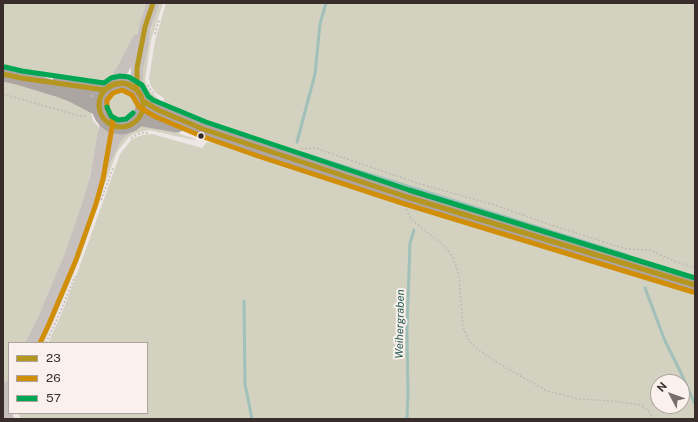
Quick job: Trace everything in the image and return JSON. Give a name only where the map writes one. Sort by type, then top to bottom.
[{"type":"main road","points":[[3,74],[21,78],[73,95],[102,115],[112,125],[117,127],[133,122],[155,121],[203,129]]},
{"type":"main road","points":[[21,78],[87,87],[109,88],[122,83],[127,84],[146,92],[158,110],[203,129],[407,197],[695,286]]},
{"type":"main road","points":[[102,115],[100,101],[109,88]]},
{"type":"main road","points":[[133,122],[142,110],[146,92]]},
{"type":"street","points":[[146,92],[137,68],[150,30],[153,3]]},
{"type":"street","points":[[109,88],[150,30]]},
{"type":"street","points":[[32,342],[70,257],[89,202],[96,177],[102,115]]},
{"type":"street","points":[[96,177],[116,137],[133,122]]},
{"type":"street","points":[[3,401],[8,419]]},
{"type":"path","points":[[150,30],[160,18]]},
{"type":"path","points":[[3,94],[80,116],[102,115]]},
{"type":"path","points":[[128,141],[141,134],[151,133],[155,121]]},
{"type":"path","points":[[301,148],[315,148],[417,183],[498,206],[626,249],[650,250],[674,261],[695,268]]},
{"type":"path","points":[[101,201],[114,167]]},
{"type":"path","points":[[407,197],[406,210],[411,218],[422,229],[446,247],[453,258],[459,275],[463,327],[468,339],[477,350],[547,391],[579,399],[641,405],[648,410],[654,419]]},
{"type":"path","points":[[46,342],[76,273]]},
{"type":"green space","points":[[3,3],[148,3],[142,25],[133,44],[109,81],[104,84],[84,83],[3,69]]},
{"type":"green space","points":[[159,3],[163,3],[151,40],[145,80],[148,89],[159,99],[157,105],[149,97],[141,82],[142,68]]},
{"type":"green space","points":[[166,3],[695,3],[695,281],[235,135],[210,122],[162,106],[164,98],[156,93],[151,86],[149,79],[155,41]]},
{"type":"green space","points":[[3,80],[91,108],[92,118],[98,126],[98,136],[85,199],[67,255],[28,342],[8,342],[8,380],[3,389]]},
{"type":"green space","points":[[118,88],[124,88],[133,93],[137,99],[137,111],[133,117],[124,122],[118,122],[109,117],[104,108],[104,102],[109,93]]},
{"type":"green space","points":[[142,124],[160,127],[195,139],[149,130],[130,136],[123,144],[117,152],[80,258],[57,313],[44,342],[37,342],[107,167],[122,137],[131,128]]},
{"type":"green space","points":[[152,134],[202,148],[207,142],[222,143],[695,291],[695,419],[20,419],[19,414],[148,414],[148,342],[48,342],[61,315],[82,260],[120,154],[132,139],[142,135]]},
{"type":"waterway","points":[[297,142],[315,74],[320,24],[326,3]]},
{"type":"waterway","points":[[302,153],[627,255]]},
{"type":"waterway","name":"Weihergraben","points":[[407,419],[407,330],[410,243],[414,230]]},
{"type":"waterway","points":[[645,288],[665,341],[695,404]]},
{"type":"waterway","points":[[244,301],[245,384],[252,419]]},
{"type":"transit line","name":"23","points":[[153,3],[145,27],[137,68],[137,90],[143,101],[158,110],[203,129],[407,197],[695,285]]},
{"type":"transit line","name":"57","points":[[5,67],[22,71],[104,83],[111,78],[120,76],[129,77],[142,85],[148,96],[153,100],[206,122],[409,190],[695,278]]},
{"type":"transit line","name":"23","points":[[3,74],[105,90]]},
{"type":"transit line","name":"23","points":[[121,83],[133,87],[139,93],[143,105],[139,117],[133,123],[121,127],[109,123],[103,117],[99,105],[103,93],[109,87],[121,83]]},
{"type":"transit line","name":"23","points":[[105,90],[113,85],[122,83],[127,84],[137,90],[143,101],[153,107]]},
{"type":"transit line","name":"26","points":[[40,342],[76,260],[96,204],[103,179],[113,122],[107,108],[107,100],[113,93],[122,90],[132,95],[139,107],[154,116],[201,136],[405,204],[693,292]]},
{"type":"transit line","name":"57","points":[[107,107],[111,116],[118,120],[126,119],[133,113]]}]
